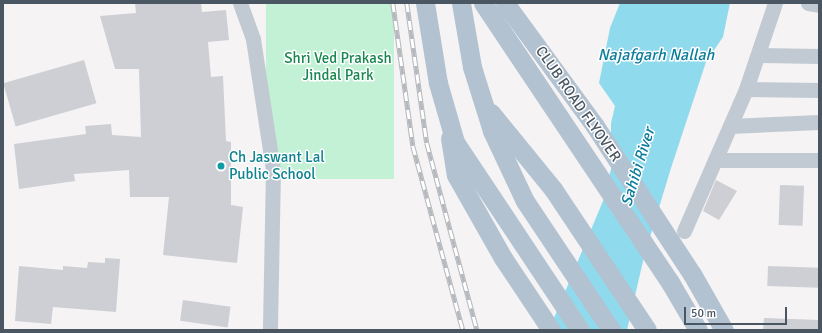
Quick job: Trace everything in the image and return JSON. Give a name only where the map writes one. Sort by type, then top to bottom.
[{"type":"main road","points":[[425,3],[449,125],[456,175],[516,278],[551,330]]},
{"type":"main road","points":[[461,3],[472,67],[492,131],[525,202],[611,330]]},
{"type":"main road","name":"CLUB ROAD FLYOVER","points":[[483,3],[666,277],[698,330]]},
{"type":"main road","name":"CLUB ROAD FLYOVER","points":[[505,3],[595,126],[692,274],[724,330]]},
{"type":"main road","points":[[484,104],[553,189],[646,328]]},
{"type":"main road","points":[[449,125],[455,142],[580,330]]},
{"type":"street","points":[[240,3],[253,39],[273,170],[270,330]]},
{"type":"street","points":[[684,231],[746,89],[775,3]]},
{"type":"street","points":[[808,3],[819,5]]},
{"type":"street","points":[[759,54],[819,56]]},
{"type":"street","points":[[746,89],[819,90]]},
{"type":"street","points":[[730,126],[819,122]]},
{"type":"street","points":[[716,160],[819,160]]},
{"type":"green space","name":"Shri Ved Prakash Jindal Park","points":[[266,3],[394,3],[394,179],[266,179]]},
{"type":"water","name":"Najafgarh Nallah","points":[[620,3],[730,3],[723,37],[706,62],[671,168],[644,257],[627,330],[549,330],[603,201],[611,169],[611,123],[615,106],[599,83],[610,28]]},
{"type":"building","points":[[135,3],[201,3],[202,12],[226,10],[229,40],[208,42],[211,77],[223,76],[226,141],[231,142],[231,205],[243,207],[237,263],[163,255],[169,197],[130,197],[129,170],[74,174],[75,181],[19,189],[14,144],[86,134],[85,126],[111,124],[112,135],[141,137],[139,69],[115,69],[100,16],[136,13]]},
{"type":"building","points":[[84,60],[96,103],[16,126],[3,83]]},
{"type":"building","points":[[716,180],[737,191],[719,220],[703,211]]},
{"type":"building","points":[[780,185],[804,186],[803,226],[779,225]]},
{"type":"building","points":[[105,258],[120,259],[116,312],[53,307],[51,324],[15,321],[19,266],[63,270],[63,266],[87,268],[88,262],[105,263]]},
{"type":"building","points":[[768,266],[819,268],[818,288],[767,286]]},
{"type":"building","points":[[183,300],[231,307],[228,327],[180,321]]},
{"type":"building","points":[[764,318],[819,320],[819,330],[763,330]]},
{"type":"railway","points":[[393,3],[413,146],[463,330]]},
{"type":"railway","points":[[407,3],[427,143],[477,330]]},
{"type":"place","name":"Ch Jaswant Lal Public School","points":[[221,166]]},
{"type":"water label","name":"Sahibi River","points":[[638,167]]}]
